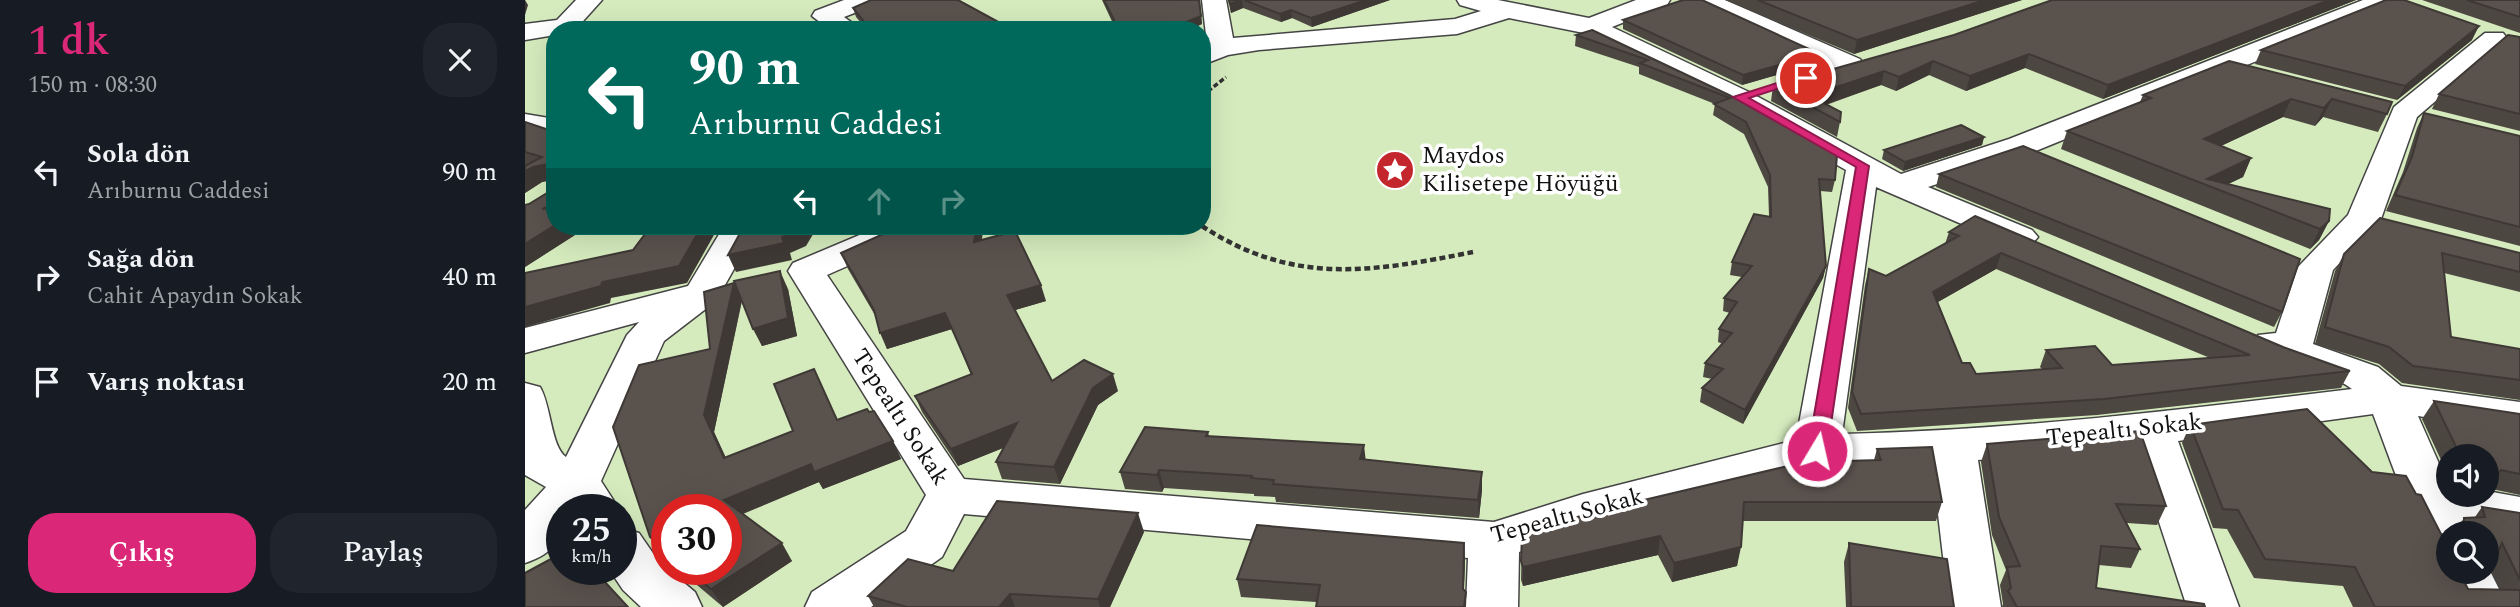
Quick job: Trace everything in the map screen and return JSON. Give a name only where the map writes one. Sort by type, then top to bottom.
[{"type":"street","points":[[569,21],[590,0]]},
{"type":"street","points":[[817,15],[866,0]]},
{"type":"street","points":[[1213,0],[1212,53],[1259,42],[1457,26],[1506,11]]},
{"type":"street","points":[[1469,0],[1506,11],[1591,26],[1739,97],[1898,186],[2050,250]]},
{"type":"street","points":[[1591,26],[1658,0]]},
{"type":"street","points":[[1705,0],[1850,65]]},
{"type":"street","points":[[1898,186],[2020,146],[2220,66],[2392,2]]},
{"type":"street","points":[[525,32],[546,31]]},
{"type":"street","points":[[2290,352],[2303,262],[2377,223],[2391,110],[2494,37]]},
{"type":"street","points":[[525,58],[546,41]]},
{"type":"street","points":[[1813,76],[1876,58]]},
{"type":"street","points":[[2220,66],[2259,76]]},
{"type":"street","points":[[1739,97],[1776,87]]},
{"type":"street","points":[[2391,110],[2443,123]]},
{"type":"street","points":[[525,123],[546,126]]},
{"type":"street","points":[[2020,146],[2058,162]]},
{"type":"street","points":[[1817,451],[1863,166]]},
{"type":"street","points":[[587,494],[647,335],[703,293],[736,235]]},
{"type":"street","points":[[525,341],[703,293],[776,277],[886,235]]},
{"type":"street","name":"Tepealtı Sokak","points":[[776,277],[950,495],[1494,541],[1583,512],[1817,451],[1953,447],[2151,429],[2389,398],[2520,417]]},
{"type":"street","points":[[2240,331],[2290,352],[2363,376],[2389,398],[2438,518],[2520,515]]},
{"type":"street","points":[[525,397],[535,446],[543,466],[583,494]]},
{"type":"street","points":[[2151,429],[2213,607]]},
{"type":"street","points":[[1953,447],[1975,607]]},
{"type":"street","points":[[525,492],[556,494]]},
{"type":"street","points":[[831,607],[924,544],[950,495]]},
{"type":"street","points":[[525,544],[546,527]]},
{"type":"street","points":[[1492,607],[1494,541]]},
{"type":"street","points":[[637,570],[676,607]]},
{"type":"street","points":[[2471,584],[2482,607]]},
{"type":"path","points":[[1211,232],[1242,251],[1271,263],[1299,269],[1376,267],[1428,262],[1473,252]]},
{"type":"green space","points":[[525,0],[2520,0],[2520,607],[525,607]]},
{"type":"building","points":[[871,0],[958,0],[996,21],[864,21],[853,8]]},
{"type":"building","points":[[1104,0],[1199,0],[1201,16],[1188,21],[1114,21]]},
{"type":"building","points":[[1244,0],[1366,0],[1311,18],[1291,10],[1280,14]]},
{"type":"building","points":[[1683,0],[1702,0],[1820,54],[1743,75],[1623,20]]},
{"type":"building","points":[[1758,0],[1985,0],[1857,40]]},
{"type":"building","points":[[2052,0],[2329,0],[2108,85],[2029,54],[1970,76],[1933,61],[1899,77],[1884,71],[1810,96],[1841,112],[1840,122],[1773,86],[1954,35]]},
{"type":"building","points":[[2386,0],[2404,0],[2479,26],[2405,86],[2261,50]]},
{"type":"building","points":[[2467,0],[2520,0],[2520,17]]},
{"type":"building","points":[[1592,30],[1729,95],[1837,155],[1835,180],[1819,179],[1826,266],[1745,410],[1702,388],[1723,369],[1705,363],[1732,333],[1719,329],[1737,302],[1724,298],[1752,266],[1732,262],[1754,214],[1771,217],[1770,175],[1746,122],[1714,104],[1730,98],[1640,63],[1648,60],[1576,35]]},
{"type":"building","points":[[2508,35],[2520,37],[2520,114],[2439,94]]},
{"type":"building","points":[[2229,61],[2392,102],[2387,114],[2332,99],[2324,108],[2291,99],[2204,139],[2251,158],[2207,179],[2330,209],[2329,221],[2320,229],[2067,131],[2151,98],[2143,95]]},
{"type":"building","points":[[2424,113],[2520,136],[2520,227],[2395,195],[2412,157]]},
{"type":"building","points":[[525,122],[546,129],[546,164],[525,171],[525,166],[542,157],[525,152]]},
{"type":"building","points":[[1961,125],[1984,137],[1905,162],[1884,150]]},
{"type":"building","points":[[2023,146],[2300,259],[2282,312],[1939,174]]},
{"type":"building","points":[[546,194],[546,207],[542,209],[546,209],[546,231],[525,244],[525,205]]},
{"type":"building","points":[[1975,216],[2283,347],[2350,371],[2104,399],[1861,414],[1852,392],[1869,269],[1886,276],[1959,236],[1949,232]],"holes":[[[2001,253],[2250,355],[2112,365],[2095,346],[2046,350],[2062,368],[1976,374],[1970,363],[1962,363],[1933,292]]]},
{"type":"building","points":[[2380,218],[2520,253],[2520,272],[2442,253],[2451,337],[2520,349],[2520,380],[2413,366],[2389,347],[2325,327],[2344,254]]},
{"type":"building","points":[[644,235],[697,235],[679,266],[602,282],[601,286],[525,307],[525,273],[633,250]]},
{"type":"building","points":[[739,235],[786,235],[782,237],[784,243],[728,255]]},
{"type":"building","points":[[881,235],[975,235],[974,242],[1000,235],[1017,235],[1041,285],[1007,295],[1052,381],[1084,360],[1113,374],[1093,388],[1054,467],[996,462],[1017,423],[951,449],[915,396],[972,374],[945,313],[880,333],[874,310],[841,253]]},
{"type":"building","points":[[780,271],[788,318],[753,329],[734,281]]},
{"type":"building","points":[[734,283],[704,415],[724,458],[793,431],[774,384],[814,369],[837,420],[867,409],[869,412],[874,411],[893,441],[814,472],[811,464],[738,494],[651,494],[651,538],[613,427],[639,365],[710,349],[704,292]]},
{"type":"building","points":[[2434,401],[2520,414],[2520,474],[2501,470],[2499,473],[2499,444],[2455,444]]},
{"type":"building","points":[[2307,409],[2372,472],[2406,476],[2416,494],[2421,495],[2436,524],[2436,584],[2465,584],[2468,589],[2520,590],[2520,607],[2375,607],[2355,567],[2265,559],[2238,510],[2223,509],[2190,425]]},
{"type":"building","points":[[1145,427],[1208,432],[1206,436],[1364,445],[1360,459],[1482,472],[1478,500],[1273,484],[1274,480],[1251,478],[1252,476],[1159,470],[1157,475],[1120,472]]},
{"type":"building","points":[[2140,431],[2166,506],[2116,504],[2140,549],[2101,546],[2096,588],[2204,604],[2205,607],[2017,607],[2008,591],[2011,588],[2007,567],[2020,566],[1999,517],[1987,444]]},
{"type":"building","points":[[1932,447],[1942,502],[1744,502],[1741,547],[1674,563],[1660,536],[1523,567],[1521,561],[1522,535],[1593,512],[1805,462],[1881,460],[1877,449]]},
{"type":"building","points":[[997,501],[1138,513],[1098,599],[1010,594],[999,607],[907,607],[868,596],[908,559],[953,571]]},
{"type":"building","points":[[2482,507],[2520,513],[2520,580],[2502,543],[2499,550],[2499,521],[2464,521],[2464,518],[2485,517]]},
{"type":"building","points":[[742,513],[782,543],[742,569]]},
{"type":"building","points":[[1257,525],[1464,543],[1464,607],[1316,607],[1320,585],[1237,579]]},
{"type":"building","points":[[1849,543],[1947,559],[1954,607],[1851,607]]},
{"type":"building","points":[[546,562],[546,585],[608,585],[628,607],[525,607],[525,573]]},
{"type":"place","name":"Maydos Kilisetepe Höyüğü","points":[[1395,170]]},
{"type":"route","points":[[1806,78],[1739,97],[1863,166],[1817,451]]}]
